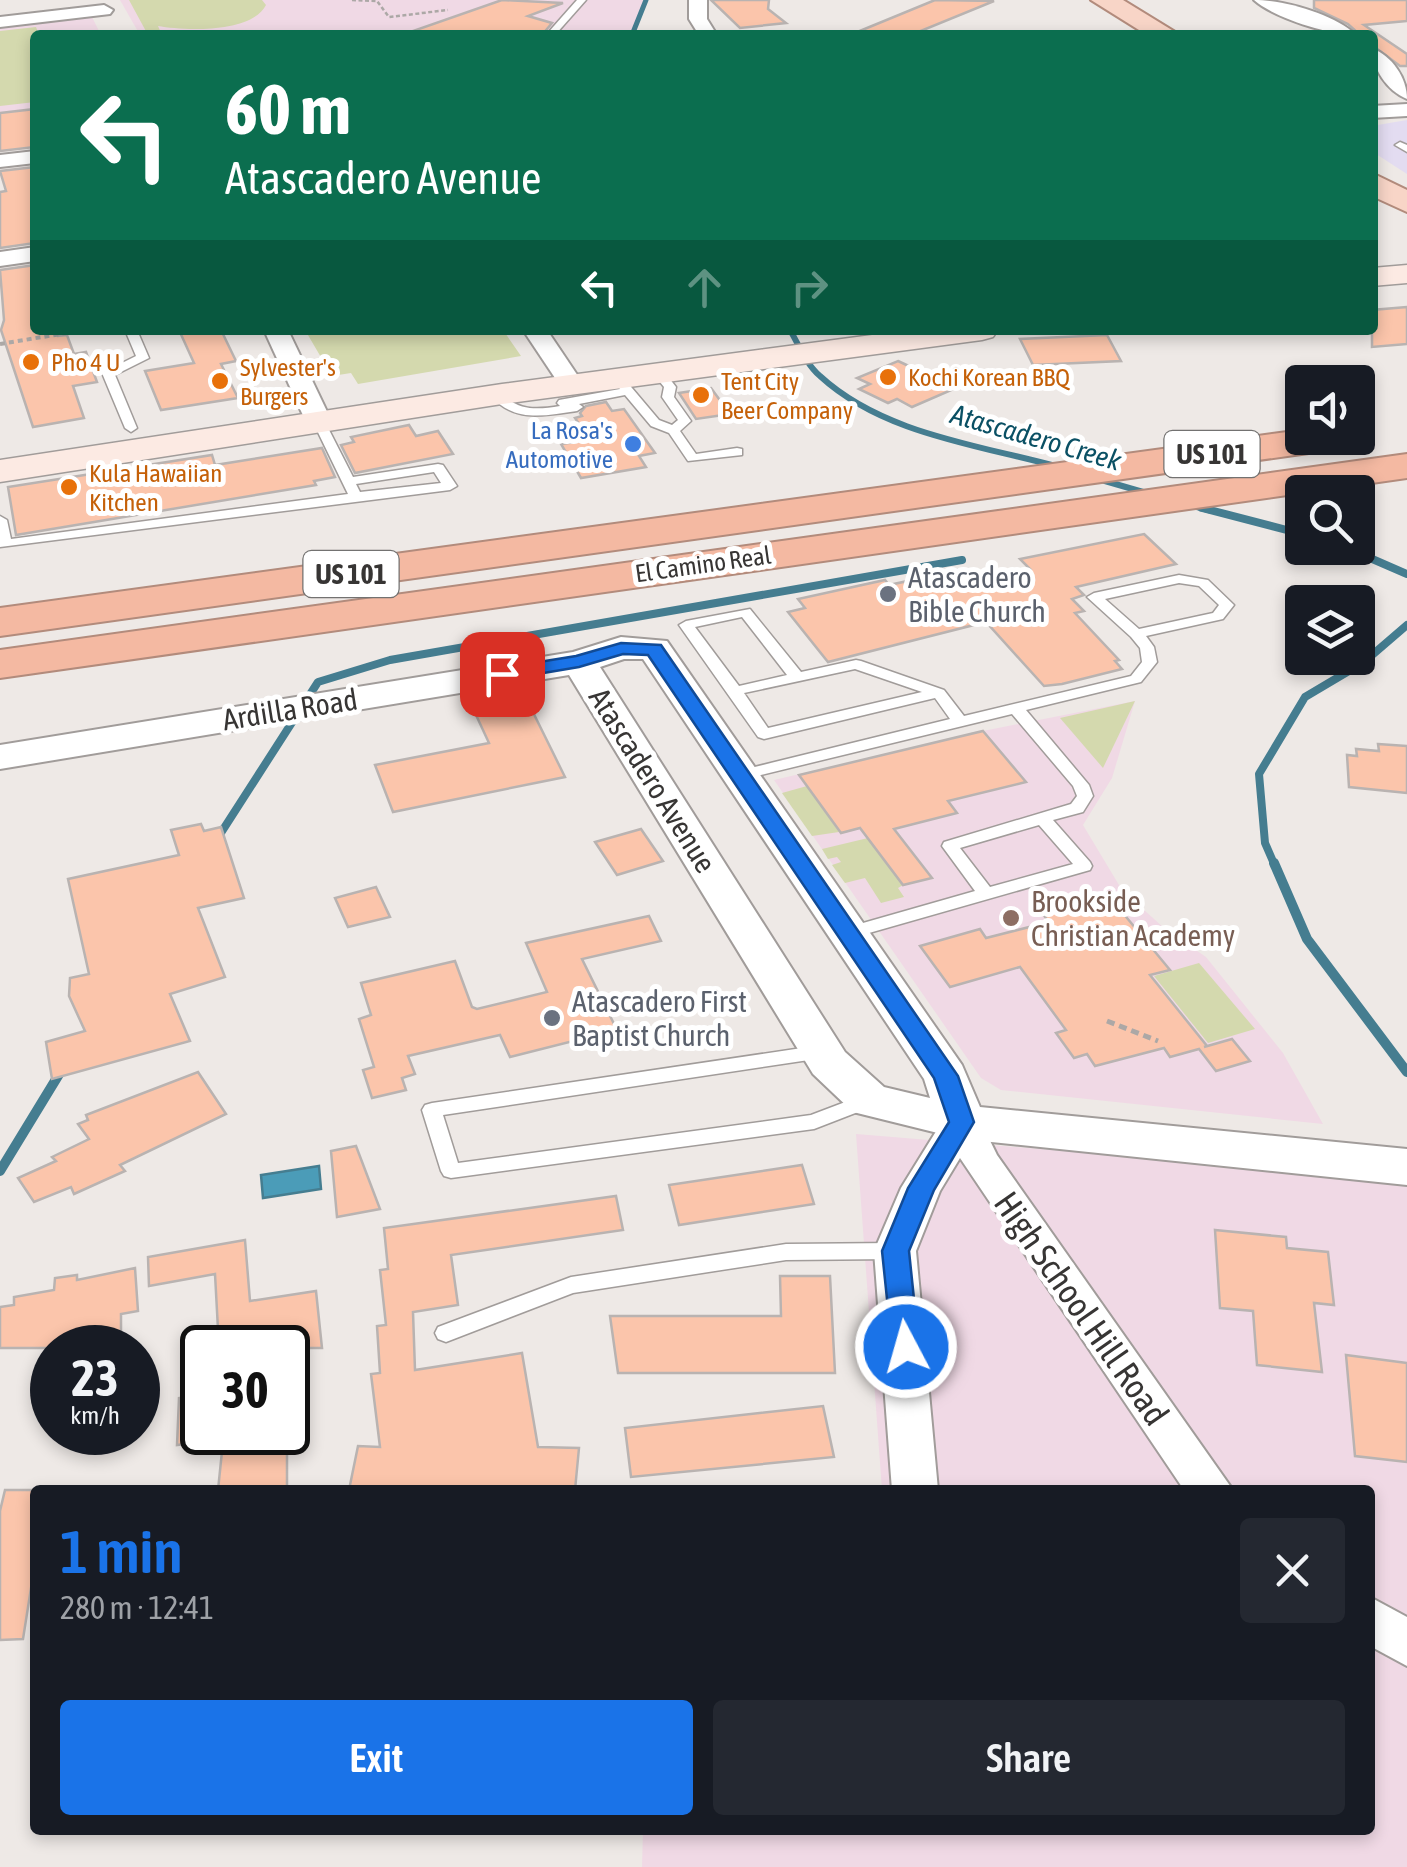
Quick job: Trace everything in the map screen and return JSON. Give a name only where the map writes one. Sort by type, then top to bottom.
[{"type":"highway","name":"El Camino Real","points":[[0,664],[484,596],[1099,489],[1285,448]]},
{"type":"highway","name":"US 101","points":[[1172,503],[1407,466]]},
{"type":"highway","name":"El Camino Real","points":[[0,622],[1053,476],[1099,489]]},
{"type":"highway","points":[[1099,489],[1172,503],[1231,507],[1285,502]]},
{"type":"highway","points":[[1375,493],[1407,490]]},
{"type":"highway","points":[[2,558],[702,525]]},
{"type":"highway","points":[[0,700],[259,649],[484,596]]},
{"type":"main road","points":[[1104,0],[1158,30]]},
{"type":"main road","points":[[1378,276],[1407,274]]},
{"type":"main road","points":[[1378,293],[1407,292]]},
{"type":"main road","points":[[0,471],[314,411],[566,392],[779,335]]},
{"type":"main road","points":[[0,452],[131,428],[496,395],[621,393],[658,372],[944,335]]},
{"type":"street","points":[[698,0],[698,18],[705,30]]},
{"type":"street","points":[[1263,0],[1340,30]]},
{"type":"street","points":[[0,22],[105,12]]},
{"type":"street","points":[[1378,57],[1388,64],[1395,82],[1407,93]]},
{"type":"street","points":[[1378,112],[1407,110]]},
{"type":"street","points":[[0,162],[30,158]]},
{"type":"street","points":[[0,259],[30,255]]},
{"type":"street","points":[[278,335],[314,411]]},
{"type":"street","points":[[538,335],[566,392]]},
{"type":"street","name":"Atascadero Avenue","points":[[870,1100],[822,1052],[579,662],[621,648],[654,649],[946,1076],[962,1122]]},
{"type":"street","name":"Ardilla Road","points":[[0,758],[579,662]]},
{"type":"street","points":[[870,1100],[962,1122],[1407,1167]]},
{"type":"street","points":[[915,1485],[896,1251],[921,1188],[962,1122]]},
{"type":"street","name":"High School Hill Road","points":[[962,1122],[981,1162],[1207,1485]]},
{"type":"street","points":[[1375,1623],[1407,1644]]},
{"type":"lane","points":[[555,30],[582,0]]},
{"type":"lane","points":[[131,428],[108,373],[143,358],[133,335]]},
{"type":"lane","points":[[658,372],[670,388],[668,397],[685,421],[672,430]]},
{"type":"lane","points":[[621,393],[655,423],[672,430],[693,458],[737,452]]},
{"type":"lane","points":[[314,411],[356,497]]},
{"type":"lane","points":[[0,520],[2,558],[158,520],[450,486],[438,468],[347,482]]},
{"type":"lane","points":[[740,775],[1136,679],[1150,662],[1147,647],[1094,597],[1179,579],[1203,583],[1227,605],[1218,616],[1136,634]]},
{"type":"lane","points":[[784,764],[686,625],[744,612],[796,677]]},
{"type":"lane","points":[[735,691],[856,664],[940,693],[960,722]]},
{"type":"lane","points":[[764,734],[940,693]]},
{"type":"lane","points":[[986,894],[950,846],[1076,808],[1085,796],[1081,785],[1016,708]]},
{"type":"lane","points":[[848,933],[1084,866],[1042,818]]},
{"type":"lane","points":[[822,1052],[432,1110],[451,1171],[814,1122],[870,1100]]},
{"type":"lane","points":[[446,1334],[571,1285],[786,1252],[896,1251]]},
{"type":"path","points":[[352,0],[377,1],[389,17],[448,10]]},
{"type":"path","points":[[0,344],[55,335]]},
{"type":"path","points":[[1108,1021],[1158,1041]]},
{"type":"shaded area","points":[[120,0],[646,0],[634,30],[137,30]]},
{"type":"shaded area","points":[[92,17],[98,30],[30,30],[30,148],[0,152],[0,27]]},
{"type":"shaded area","points":[[1407,120],[1407,174],[1378,155],[1378,125]]},
{"type":"shaded area","name":"Brookside Christian Academy","points":[[1135,701],[1112,778],[1083,825],[1122,890],[1164,928],[1206,957],[1283,1053],[1323,1124],[1001,1090],[981,1078],[774,780],[983,731]]},
{"type":"shaded area","points":[[856,1134],[1407,1179],[1407,1867],[642,1867],[643,1835],[1375,1835],[1375,1485],[882,1485]]},
{"type":"green space","points":[[129,0],[262,0],[266,5],[247,21],[233,25],[200,29],[158,26],[160,30],[145,30]]},
{"type":"green space","points":[[36,27],[37,30],[30,30],[30,103],[0,106],[0,31]]},
{"type":"green space","points":[[308,335],[506,335],[521,356],[358,384],[351,373],[332,376]]},
{"type":"green space","points":[[1135,701],[1103,768],[1060,718]]},
{"type":"green space","points":[[807,786],[839,832],[812,836],[782,793]]},
{"type":"green space","points":[[868,838],[903,885],[898,888],[904,897],[881,903],[865,878],[845,883],[832,865],[841,862],[837,857],[828,859],[822,849]]},
{"type":"green space","points":[[1199,963],[1255,1029],[1208,1043],[1154,976]]},
{"type":"water","points":[[319,1166],[321,1189],[263,1198],[261,1175]]},
{"type":"building","points":[[502,0],[563,3],[528,16],[552,23],[546,30],[416,30]]},
{"type":"building","points":[[711,0],[769,0],[768,9],[786,23],[740,28]]},
{"type":"building","points":[[935,0],[994,1],[923,30],[862,30]]},
{"type":"building","points":[[1314,0],[1407,0],[1407,21],[1364,25],[1371,30],[1355,30],[1314,8]]},
{"type":"building","points":[[1378,34],[1407,54],[1407,66],[1400,66],[1378,50]]},
{"type":"building","points":[[30,110],[30,148],[0,151],[0,113]]},
{"type":"building","points":[[30,168],[30,244],[0,248],[0,192],[6,191],[0,171]]},
{"type":"building","points":[[30,266],[30,335],[67,335],[74,354],[86,352],[97,382],[73,386],[84,418],[33,427],[1,330],[4,320],[0,270]]},
{"type":"building","points":[[1407,307],[1407,344],[1372,347],[1372,335],[1378,335],[1378,309]]},
{"type":"building","points":[[181,335],[223,335],[236,361],[221,364],[238,398],[161,410],[145,371],[194,363]]},
{"type":"building","points":[[1107,335],[1121,361],[1033,365],[1020,339]]},
{"type":"building","points":[[898,361],[956,388],[912,407],[897,399],[888,403],[859,389],[870,384],[857,378]]},
{"type":"building","points":[[711,388],[730,414],[696,419],[679,393]]},
{"type":"building","points":[[606,402],[612,411],[624,409],[655,453],[639,456],[646,467],[581,478],[561,444],[590,440],[575,418],[582,416],[586,406]]},
{"type":"building","points":[[409,425],[416,436],[438,431],[453,454],[355,473],[341,445],[354,442],[351,437]]},
{"type":"building","points":[[322,448],[335,477],[314,481],[316,485],[16,535],[8,487],[212,455],[215,465]]},
{"type":"building","points":[[1144,534],[1176,564],[1076,587],[1084,595],[1072,599],[1084,611],[1075,613],[1119,660],[1115,661],[1122,669],[1062,684],[1044,686],[986,622],[828,662],[788,612],[805,608],[798,599],[885,580],[889,585],[958,570],[969,583],[1030,569],[1020,559]]},
{"type":"building","points":[[523,692],[565,777],[393,812],[375,765],[489,743],[470,702]]},
{"type":"building","points":[[983,731],[1026,782],[948,801],[957,813],[894,829],[932,878],[903,885],[860,828],[841,833],[799,775]]},
{"type":"building","points":[[1378,744],[1407,746],[1407,793],[1349,787],[1347,755],[1357,756],[1356,749],[1379,751]]},
{"type":"building","points":[[201,824],[204,831],[221,827],[244,898],[198,908],[225,977],[170,994],[190,1041],[52,1079],[46,1042],[85,1031],[69,996],[70,978],[89,974],[68,879],[179,855],[171,830]]},
{"type":"building","points":[[641,829],[663,861],[617,875],[595,842]]},
{"type":"building","points":[[376,887],[390,917],[348,927],[335,898]]},
{"type":"building","points":[[1108,895],[1170,970],[1150,975],[1207,1046],[1204,1047],[1232,1039],[1250,1061],[1216,1071],[1199,1049],[1170,1057],[1164,1048],[1095,1066],[1087,1054],[1074,1058],[1056,1033],[1066,1030],[1020,967],[950,987],[920,946],[980,929],[986,938],[1049,922],[1042,913]]},
{"type":"building","points":[[649,916],[661,941],[582,959],[617,1030],[510,1057],[500,1035],[408,1056],[415,1074],[402,1078],[406,1090],[372,1098],[363,1070],[374,1067],[359,1019],[371,1015],[361,983],[455,961],[472,1007],[477,1009],[547,992],[526,943]]},
{"type":"building","points":[[198,1072],[226,1114],[120,1165],[125,1171],[74,1194],[71,1187],[34,1202],[18,1178],[56,1161],[52,1157],[89,1139],[78,1124],[88,1120],[86,1115]]},
{"type":"building","points":[[356,1146],[380,1209],[337,1217],[331,1151]]},
{"type":"building","points":[[802,1165],[814,1204],[679,1225],[669,1185]]},
{"type":"building","points":[[616,1196],[623,1230],[451,1255],[458,1305],[413,1312],[415,1370],[522,1353],[538,1447],[579,1448],[575,1485],[350,1485],[358,1446],[380,1447],[371,1374],[380,1373],[377,1326],[386,1325],[380,1270],[388,1269],[384,1228]]},
{"type":"building","points":[[1215,1230],[1286,1237],[1287,1248],[1328,1252],[1334,1305],[1314,1303],[1322,1372],[1257,1365],[1253,1311],[1220,1308]]},
{"type":"building","points":[[245,1240],[250,1301],[316,1291],[322,1348],[310,1348],[310,1325],[218,1325],[215,1274],[149,1286],[148,1257]]},
{"type":"building","points":[[135,1268],[138,1311],[121,1314],[121,1325],[30,1325],[30,1348],[0,1348],[0,1307],[14,1305],[14,1297],[54,1290],[55,1278],[77,1275],[77,1280]]},
{"type":"building","points":[[780,1276],[830,1276],[835,1373],[618,1373],[610,1316],[781,1316]]},
{"type":"building","points":[[1346,1355],[1407,1363],[1407,1462],[1355,1456]]},
{"type":"building","points":[[179,1398],[180,1445],[177,1445]]},
{"type":"building","points":[[823,1406],[834,1457],[631,1477],[625,1428]]},
{"type":"building","points":[[222,1455],[287,1455],[287,1485],[219,1485]]},
{"type":"building","points":[[5,1490],[30,1490],[30,1595],[23,1639],[0,1640],[0,1511]]},
{"type":"waterway","name":"Atascadero Creek","points":[[634,30],[646,0]]},
{"type":"waterway","name":"Atascadero Creek","points":[[793,335],[815,371],[845,396],[873,412],[933,435],[1059,467]]},
{"type":"waterway","name":"Atascadero Creek","points":[[1098,479],[1150,494]]},
{"type":"waterway","name":"Atascadero Creek","points":[[1189,505],[1212,511]]},
{"type":"waterway","name":"Atascadero Creek","points":[[1202,508],[1285,530]]},
{"type":"waterway","points":[[217,839],[318,682],[390,660],[962,560]]},
{"type":"waterway","name":"Atascadero Creek","points":[[1375,560],[1407,574]]},
{"type":"waterway","name":"Atascadero Creek","points":[[1275,866],[1265,843],[1259,774],[1305,697],[1364,662],[1407,625]]},
{"type":"waterway","name":"Atascadero Creek","points":[[1274,863],[1307,939],[1407,1072]]},
{"type":"waterway","points":[[0,1171],[61,1071]]},
{"type":"place","name":"Pho 4 U","points":[[31,362]]},
{"type":"place","name":"Kochi Korean BBQ","points":[[888,377]]},
{"type":"place","name":"Sylvester's Burgers","points":[[220,381]]},
{"type":"place","name":"Tent City Beer Company","points":[[701,395]]},
{"type":"place","name":"La Rosa's Automotive","points":[[633,444]]},
{"type":"place","name":"Kula Hawaiian Kitchen","points":[[69,487]]},
{"type":"place","name":"Atascadero Bible Church","points":[[888,594]]},
{"type":"place","name":"Brookside Christian Academy","points":[[1011,918]]},
{"type":"place","name":"Atascadero First Baptist Church","points":[[552,1018]]},
{"type":"route","points":[[502,674],[579,662],[621,648],[654,649],[946,1076],[962,1122],[921,1188],[896,1251],[906,1347]]}]
